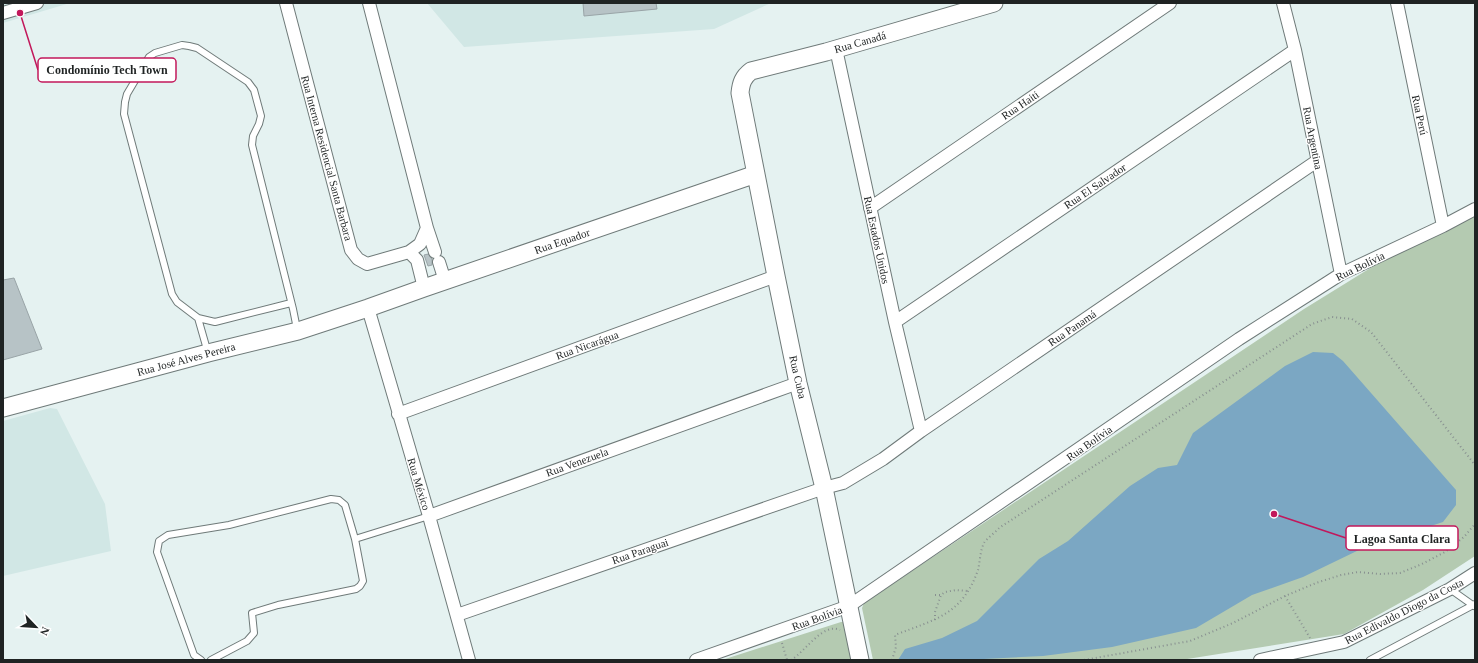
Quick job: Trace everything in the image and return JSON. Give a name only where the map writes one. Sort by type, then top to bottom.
[{"type":"main road","name":"Rua Canadá","points":[[740,93],[744,76],[751,71],[836,49],[994,3]]},
{"type":"main road","name":"Rua Cuba","points":[[740,93],[798,383],[824,488],[860,660]]},
{"type":"main road","name":"Rua Equador","points":[[368,308],[756,174]]},
{"type":"main road","name":"Rua José Alves Pereira","points":[[3,408],[208,352],[298,331],[368,308]]},
{"type":"street","points":[[3,12],[37,3]]},
{"type":"street","name":"Rua Interna Residencial Santa Barbara","points":[[286,3],[351,250],[358,259],[367,264],[409,252],[420,244],[427,228]]},
{"type":"street","points":[[369,3],[427,228],[445,281]]},
{"type":"street","name":"Rua Haiti","points":[[870,208],[1170,3]]},
{"type":"street","name":"Rua Argentina","points":[[1283,3],[1295,50],[1341,274]]},
{"type":"street","name":"Rua Perú","points":[[1397,3],[1443,226]]},
{"type":"street","name":"Rua Estados Unidos","points":[[836,49],[895,322],[921,431]]},
{"type":"street","name":"Rua El Salvador","points":[[895,322],[1295,50]]},
{"type":"street","name":"Rua Panamá","points":[[824,488],[842,483],[882,459],[1317,162]]},
{"type":"street","name":"Rua Bolívia","points":[[696,660],[849,606],[1239,339],[1341,274],[1443,226],[1475,209]]},
{"type":"street","points":[[409,252],[417,260],[424,288]]},
{"type":"street","name":"Rua Nicarágua","points":[[398,414],[776,276]]},
{"type":"street","name":"Rua México","points":[[368,308],[429,516],[469,660]]},
{"type":"street","name":"Rua Venezuela","points":[[429,516],[798,383]]},
{"type":"street","name":"Rua Paraguai","points":[[457,615],[824,488]]},
{"type":"street","name":"Rua Edivaldo Diogo da Costa","points":[[1260,660],[1344,642],[1450,589],[1475,573]]},
{"type":"lane","points":[[291,303],[215,322],[198,318],[177,302],[172,294],[124,114],[125,102],[128,94],[149,57],[155,53],[182,45],[197,48],[248,82],[254,90],[261,116],[253,136],[252,145],[298,331]]},
{"type":"lane","points":[[198,318],[208,352]]},
{"type":"lane","points":[[202,660],[194,655],[157,552],[159,541],[168,535],[229,525],[250,518],[331,499],[339,500],[345,505],[355,539],[363,581],[360,586],[356,589],[278,605],[252,613],[254,633],[247,641],[211,660]]},
{"type":"lane","name":"Rua Venezuela","points":[[355,539],[429,516]]},
{"type":"lane","points":[[1370,660],[1474,605],[1450,589]]},
{"type":"path","points":[[892,660],[896,647],[895,635],[935,620],[953,609],[968,591],[978,569],[984,543],[999,528],[1312,324],[1332,317],[1352,319],[1370,332],[1475,464]]},
{"type":"path","points":[[1084,660],[1190,641],[1232,623],[1285,596],[1316,583],[1341,575],[1358,572],[1380,574],[1400,573],[1445,552],[1464,537],[1475,524]]},
{"type":"path","points":[[935,595],[941,595],[945,592],[956,590],[968,591]]},
{"type":"path","points":[[935,620],[935,612],[941,595]]},
{"type":"path","points":[[1285,596],[1316,648]]},
{"type":"path","points":[[791,660],[798,656],[818,635],[824,631],[837,628],[840,630],[842,636]]},
{"type":"path","points":[[782,643],[788,660]]},
{"type":"shaded area","points":[[3,3],[70,3],[3,23]]},
{"type":"shaded area","points":[[427,3],[771,3],[714,29],[464,47]]},
{"type":"shaded area","points":[[50,408],[57,409],[105,504],[111,551],[3,576],[3,421]]},
{"type":"green space","points":[[1475,215],[1475,556],[1423,590],[1344,634],[1181,660],[873,660],[862,608],[864,603],[1304,309],[1372,267]]},
{"type":"green space","points":[[844,622],[855,660],[722,660]]},
{"type":"water","points":[[1313,352],[1333,353],[1343,361],[1456,490],[1456,505],[1443,522],[1361,549],[1303,577],[1252,595],[1196,628],[1112,647],[1043,656],[964,660],[898,660],[905,649],[942,638],[977,621],[1039,559],[1068,541],[1130,486],[1158,468],[1177,465],[1193,433],[1285,366]]},
{"type":"building","points":[[583,3],[656,3],[657,9],[584,16]]},
{"type":"building","points":[[428,254],[432,259],[432,265],[428,266],[424,255]]},
{"type":"building","points":[[14,278],[42,349],[3,360],[3,280]]},
{"type":"place","name":"Condomínio Tech Town","points":[[20,13]]},
{"type":"place","name":"Lagoa Santa Clara","points":[[1274,514]]}]
